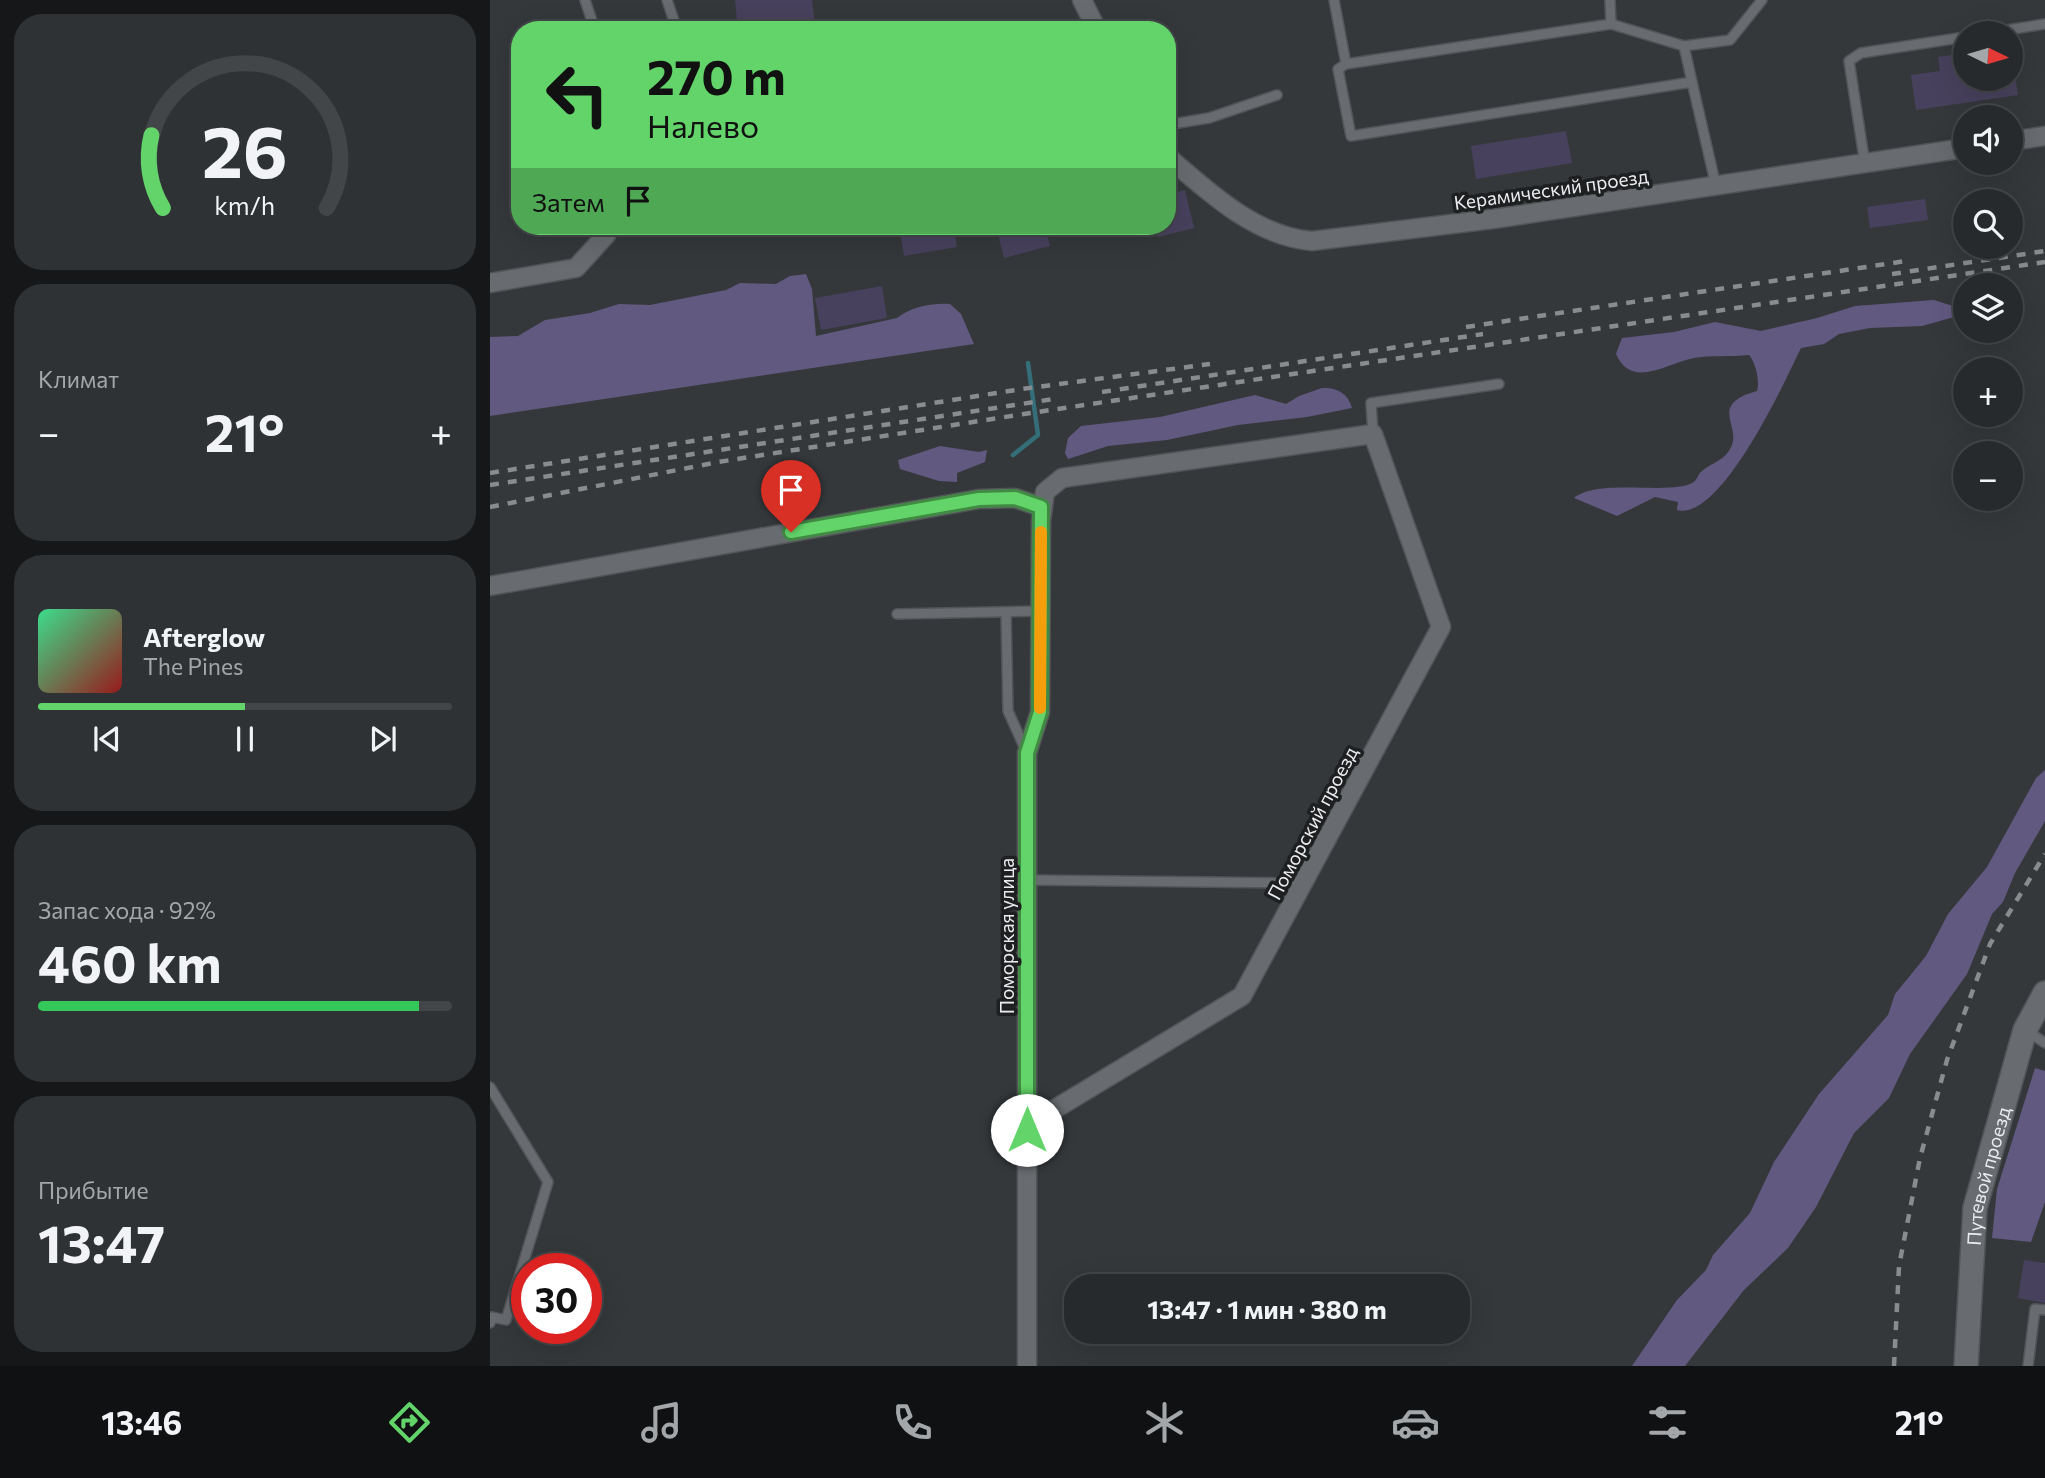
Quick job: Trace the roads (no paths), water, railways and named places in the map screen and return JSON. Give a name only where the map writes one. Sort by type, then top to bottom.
[{"type":"street","points":[[1083,0],[1093,21]]},
{"type":"street","points":[[2023,139],[2045,136]]},
{"type":"street","name":"Керамический проезд","points":[[1176,163],[1263,229],[1288,239],[1312,241],[1716,187],[1953,150]]},
{"type":"street","points":[[490,283],[576,268],[606,235]]},
{"type":"street","points":[[490,586],[979,499],[1015,498],[1041,507],[1045,492],[1062,478],[1373,434]]},
{"type":"street","name":"Поморский проезд","points":[[1027,1130],[1045,1115],[1242,996],[1441,627],[1373,434]]},
{"type":"street","name":"Поморская улица","points":[[1027,1366],[1027,753],[1040,712],[1041,507]]},
{"type":"street","name":"Путевой проезд","points":[[1966,1366],[1975,1208],[2025,1030],[2045,993]]},
{"type":"lane","points":[[585,0],[592,21]]},
{"type":"lane","points":[[667,0],[674,21]]},
{"type":"lane","points":[[1334,0],[1346,64]]},
{"type":"lane","points":[[1610,0],[1611,24]]},
{"type":"lane","points":[[1692,82],[1351,136],[1338,69],[1346,64],[1611,24],[1684,46],[1730,40],[1762,0]]},
{"type":"lane","points":[[2023,27],[2045,24]]},
{"type":"lane","points":[[1865,164],[1849,61],[1861,53],[1953,39]]},
{"type":"lane","points":[[1684,46],[1716,187]]},
{"type":"lane","points":[[1176,123],[1209,118],[1277,95]]},
{"type":"lane","points":[[1373,434],[1371,403],[1499,384]]},
{"type":"lane","points":[[897,614],[1040,611]]},
{"type":"lane","points":[[1006,613],[1008,711],[1027,753]]},
{"type":"lane","points":[[1027,880],[1304,883]]},
{"type":"lane","points":[[2025,1030],[2045,1043]]},
{"type":"lane","points":[[490,1087],[548,1182],[506,1320],[492,1317],[490,1322]]},
{"type":"lane","points":[[2028,1366],[2035,1309],[2045,1310]]},
{"type":"waterway","points":[[1013,455],[1038,435],[1028,363]]},
{"type":"railway","points":[[1892,274],[2045,251]]},
{"type":"railway","points":[[1466,327],[1906,261]]},
{"type":"railway","points":[[490,507],[718,462],[2045,262]]},
{"type":"railway","points":[[1102,392],[1483,334]]},
{"type":"railway","points":[[490,473],[1022,389],[1210,364]]},
{"type":"railway","points":[[490,485],[1054,399]]},
{"type":"railway","points":[[1894,1366],[1899,1266],[1920,1158],[1947,1060],[1990,944],[2045,854]]}]
